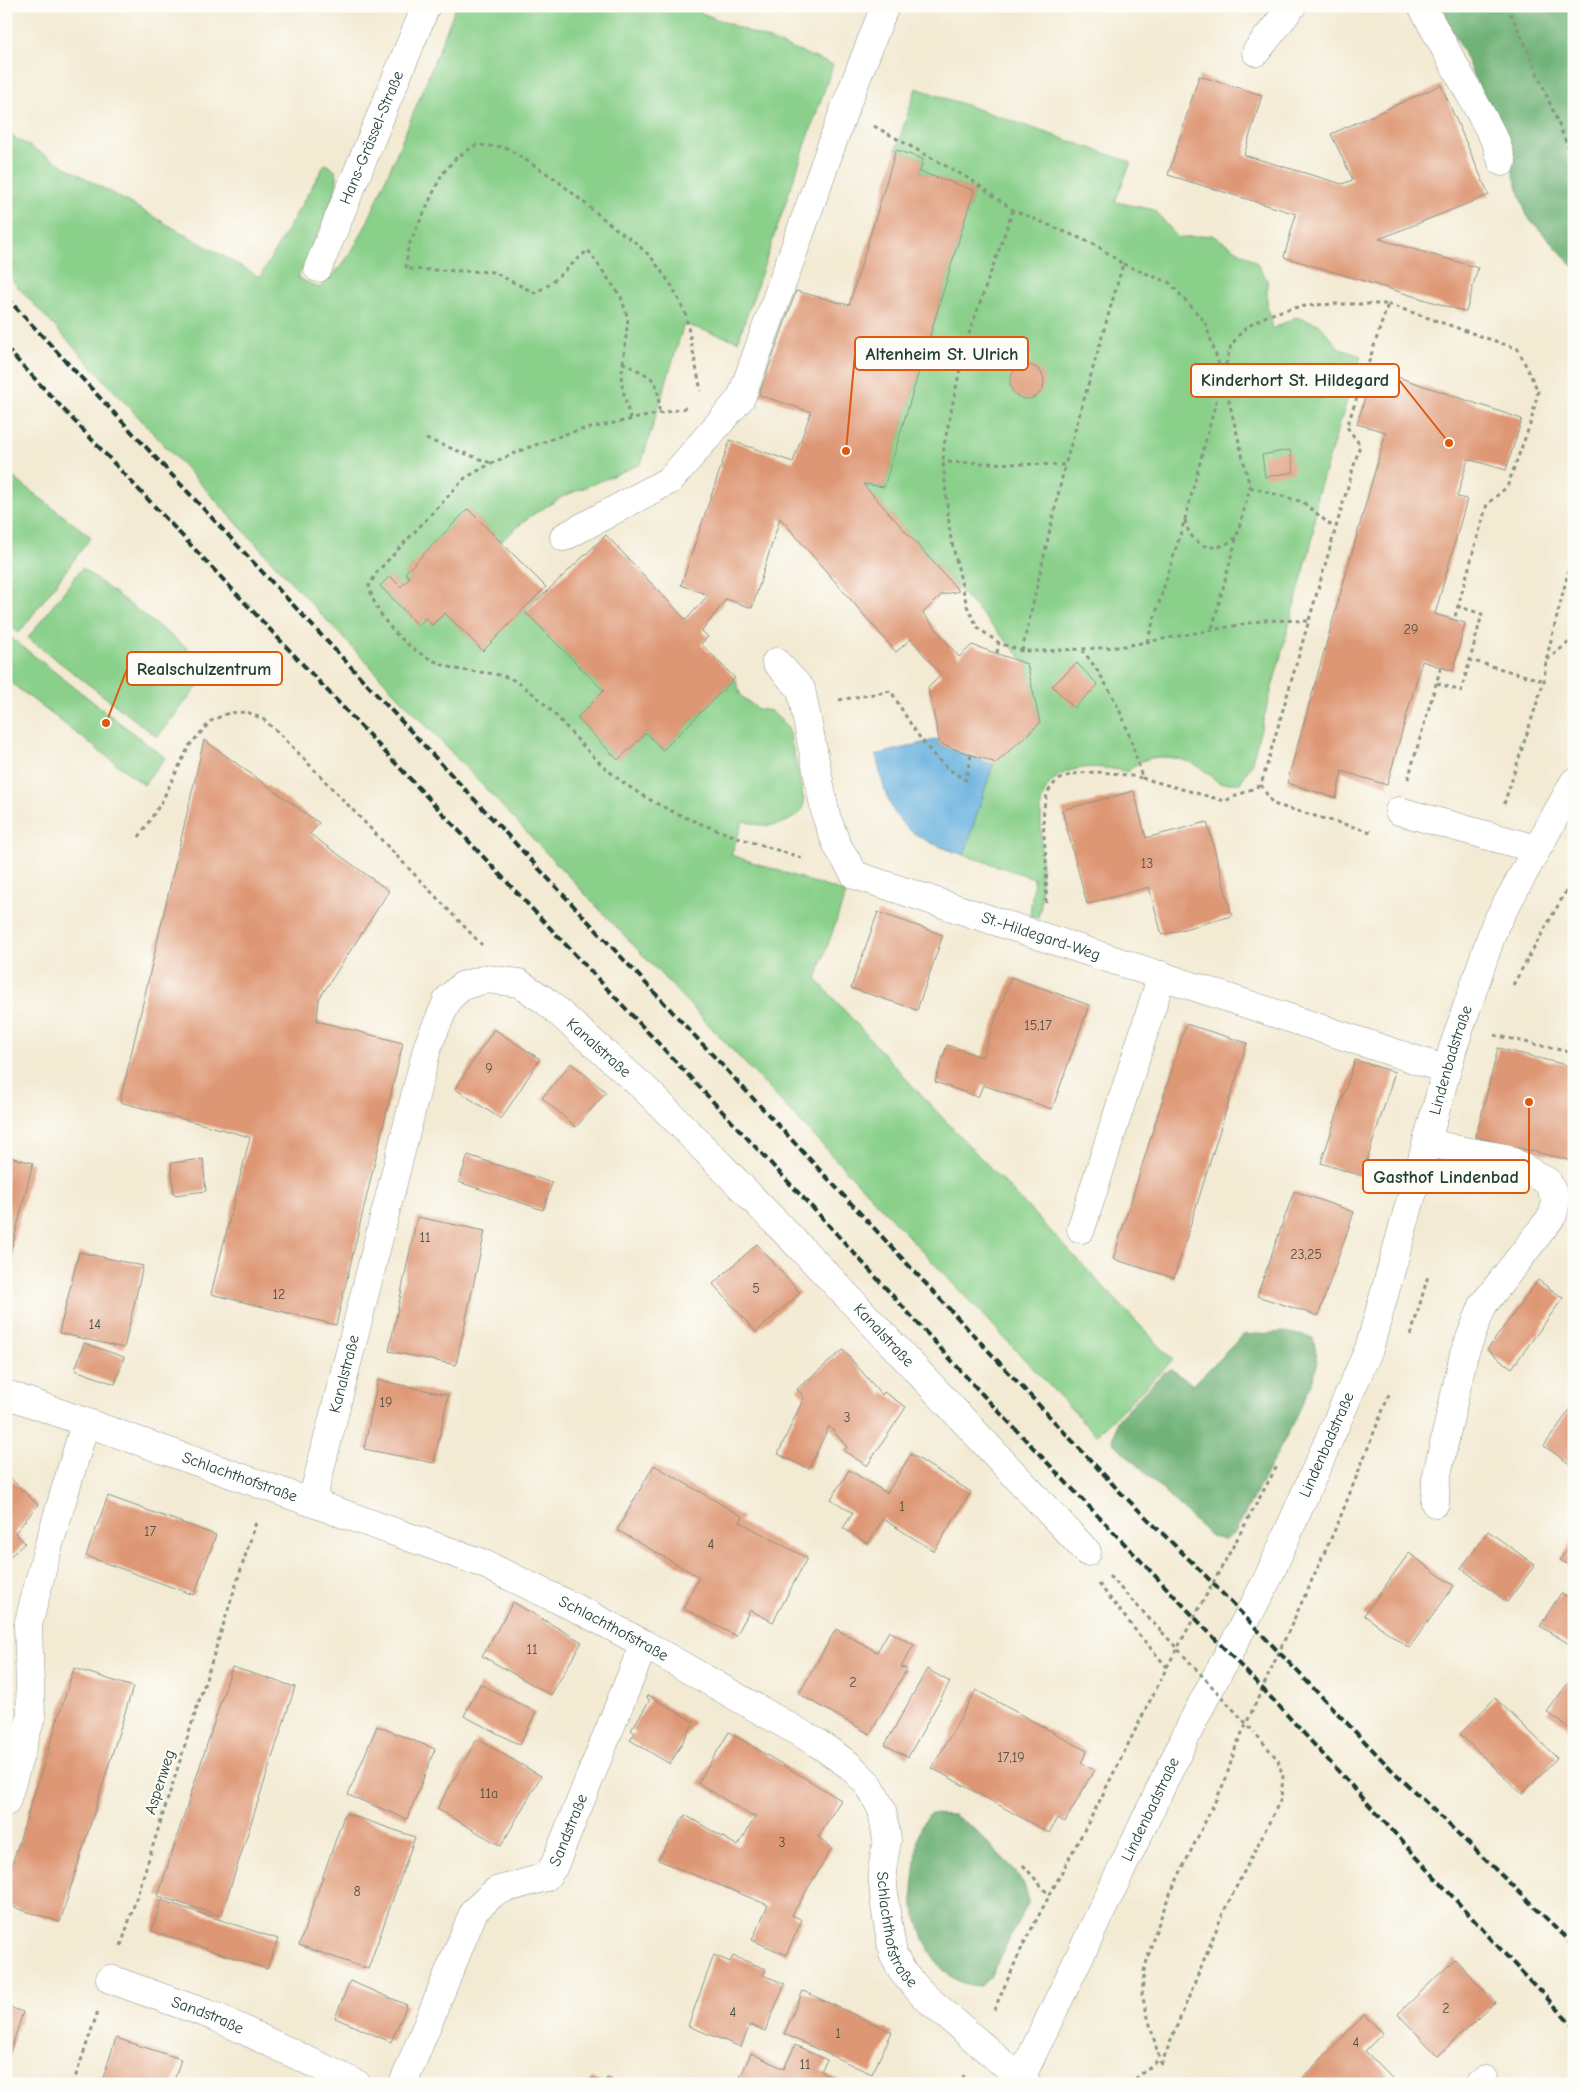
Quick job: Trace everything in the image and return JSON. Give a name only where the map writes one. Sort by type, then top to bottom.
[{"type":"street","name":"Hans-Grässel-Straße","points":[[318,268],[426,6]]},
{"type":"street","points":[[564,537],[670,480],[741,398],[843,113],[885,6]]},
{"type":"street","points":[[1256,52],[1292,6]]},
{"type":"street","points":[[1422,6],[1496,142],[1502,162]]},
{"type":"street","points":[[776,662],[801,689],[826,816],[837,845],[856,875]]},
{"type":"street","name":"Lindenbadstraße","points":[[1022,2082],[1195,1717],[1267,1580],[1369,1349],[1447,1070],[1495,925],[1572,786]]},
{"type":"street","points":[[1399,811],[1536,849]]},
{"type":"street","name":"St.-Hildegard-Weg","points":[[856,875],[1447,1070]]},
{"type":"street","points":[[1081,1229],[1162,975]]},
{"type":"street","name":"Kanalstraße","points":[[312,1501],[428,1045],[439,1015],[448,999],[462,986],[486,979],[519,983],[553,1008],[644,1088],[832,1280],[1090,1555]]},
{"type":"street","points":[[1427,1142],[1506,1158],[1548,1182],[1556,1200],[1553,1215],[1483,1305],[1464,1354],[1436,1480],[1436,1503]]},
{"type":"street","name":"Schlachthofstraße","points":[[6,1394],[86,1424],[312,1501],[482,1563],[586,1613],[644,1644],[816,1742],[849,1765],[869,1785],[882,1810],[887,1840],[882,1870],[885,1906],[893,1954],[902,1971],[923,1995],[1022,2082]]},
{"type":"street","points":[[6,1802],[31,1718],[28,1625],[47,1551],[86,1424]]},
{"type":"street","name":"Sandstraße","points":[[403,2084],[474,1911],[496,1891],[546,1877],[554,1866],[644,1644]]},
{"type":"street","name":"Sandstraße","points":[[110,1979],[216,2017],[356,2084]]},
{"type":"path","points":[[1506,6],[1526,44],[1574,161]]},
{"type":"path","points":[[843,113],[882,129],[973,181],[1013,210],[1096,245],[1123,264],[1170,283],[1205,322],[1223,377],[1250,487],[1212,629]]},
{"type":"path","points":[[630,419],[620,381],[628,319],[621,297],[588,250],[550,284],[535,293],[493,272],[406,269],[408,247],[442,174],[456,158],[476,145],[505,147],[554,178],[615,228],[636,242],[650,257],[672,286],[685,312],[704,405]]},
{"type":"path","points":[[1013,210],[965,345],[944,445],[943,462],[950,534],[967,606],[978,628],[999,643],[1022,651],[1082,650],[1147,642],[1266,620],[1308,621]]},
{"type":"path","points":[[1022,651],[1065,465],[1123,264]]},
{"type":"path","points":[[1388,304],[1347,427],[1360,445],[1334,528],[1261,785],[1273,804],[1372,832],[1399,811],[1441,667]]},
{"type":"path","points":[[1147,642],[1185,519],[1231,346],[1246,328],[1281,311],[1299,306],[1388,304],[1518,349],[1538,391],[1531,422],[1507,487],[1487,504],[1454,620]]},
{"type":"path","points":[[623,362],[652,377],[659,390],[659,413]]},
{"type":"path","points":[[741,398],[571,432],[492,463],[459,484],[377,572],[370,586],[373,602],[380,615],[406,641],[440,664],[494,674],[514,681],[531,691],[601,765],[631,789],[678,814],[727,834],[856,875]]},
{"type":"path","points":[[426,439],[492,463]]},
{"type":"path","points":[[943,462],[1065,465]]},
{"type":"path","points":[[1250,487],[1303,502],[1334,528]]},
{"type":"path","points":[[1185,519],[1187,533],[1196,542],[1211,548],[1223,545],[1238,536]]},
{"type":"path","points":[[1492,838],[1544,681],[1546,660],[1574,549]]},
{"type":"path","points":[[1437,683],[1461,691],[1482,614],[1457,606]]},
{"type":"path","points":[[1546,660],[1574,638]]},
{"type":"path","points":[[996,653],[999,643]]},
{"type":"path","points":[[1082,650],[1113,694],[1131,736],[1142,778]]},
{"type":"path","points":[[1470,660],[1544,681]]},
{"type":"path","points":[[804,703],[854,698],[891,691],[916,731],[936,758],[950,772],[966,780],[971,755]]},
{"type":"path","points":[[139,837],[161,803],[189,746],[211,721],[228,713],[247,712],[263,719],[281,735],[519,983]]},
{"type":"path","points":[[1040,935],[1046,906],[1044,817],[1047,794],[1059,781],[1080,772],[1112,772],[1142,778],[1225,801],[1261,785]]},
{"type":"path","points":[[1460,1027],[1574,1053]]},
{"type":"path","points":[[1006,1984],[1049,1895],[1097,1806],[1167,1666],[1279,1461]]},
{"type":"path","name":"Aspenweg","points":[[73,2084],[110,1979],[268,1486]]},
{"type":"path","points":[[1090,1555],[1254,1732],[1278,1760],[1284,1776],[1281,1799],[1223,1913],[1161,2065]]},
{"type":"path","points":[[1090,1555],[1099,1584],[1116,1607],[1167,1666]]},
{"type":"path","points":[[1023,1865],[1049,1895]]},
{"type":"path","points":[[1129,2084],[1159,2059]]},
{"type":"green space","points":[[456,6],[684,6],[833,65],[738,341],[684,324],[641,464],[564,496],[529,517],[501,541],[468,509],[405,573],[410,578],[401,587],[390,576],[380,587],[419,626],[425,618],[433,625],[445,613],[482,651],[523,610],[604,691],[577,718],[618,760],[646,733],[663,750],[735,678],[741,696],[758,709],[771,711],[788,727],[804,803],[800,813],[786,822],[766,826],[743,821],[731,855],[846,893],[816,979],[920,1094],[1173,1360],[1096,1435],[332,626],[6,274],[6,133],[260,277],[325,164],[336,172],[336,185],[328,211],[298,278],[319,288],[345,261],[364,230]]},
{"type":"green space","points":[[1439,6],[1574,6],[1574,267],[1527,216],[1504,145],[1461,47]]},
{"type":"green space","points":[[916,88],[1131,162],[1115,202],[1155,210],[1178,238],[1212,235],[1255,261],[1267,280],[1267,305],[1272,329],[1296,317],[1319,324],[1340,349],[1361,356],[1317,496],[1312,541],[1251,765],[1240,783],[1219,783],[1194,764],[1168,757],[1150,758],[1142,761],[1128,772],[1101,768],[1075,769],[1053,781],[1045,791],[1041,805],[1041,906],[1038,918],[1030,916],[1034,878],[964,855],[993,764],[1040,723],[1027,664],[863,484],[884,487],[974,190],[920,172],[923,159],[896,150]]},
{"type":"green space","points":[[6,472],[91,537],[19,633],[6,623]]},
{"type":"green space","points":[[82,568],[213,668],[157,737],[28,638]]},
{"type":"green space","points":[[6,634],[165,758],[144,785],[6,679]]},
{"type":"green space","points":[[1285,1332],[1313,1338],[1318,1361],[1311,1385],[1294,1422],[1235,1532],[1226,1540],[1211,1537],[1113,1442],[1117,1420],[1163,1373],[1172,1370],[1193,1385],[1243,1335]]},
{"type":"green space","points":[[930,1814],[954,1815],[974,1829],[1012,1867],[1024,1884],[1029,1901],[990,1977],[981,1986],[969,1985],[958,1981],[940,1967],[928,1947],[914,1910],[913,1891],[918,1841],[920,1830]]},
{"type":"water","points":[[938,739],[939,745],[993,764],[964,855],[925,840],[901,822],[893,810],[887,795],[876,755]]},
{"type":"building","points":[[1199,76],[1262,95],[1244,155],[1342,184],[1353,180],[1331,134],[1441,85],[1489,195],[1379,239],[1478,268],[1466,312],[1284,257],[1296,214],[1168,175]]},
{"type":"building","points":[[896,150],[923,159],[920,172],[974,190],[884,487],[863,484],[959,591],[941,595],[923,613],[959,657],[972,645],[1027,664],[1040,723],[996,763],[940,744],[928,688],[941,675],[911,639],[896,652],[780,518],[752,608],[726,599],[702,631],[708,637],[701,644],[735,678],[663,750],[646,733],[618,760],[577,718],[604,691],[525,612],[606,535],[686,620],[708,595],[681,585],[730,440],[793,462],[811,412],[759,395],[796,291],[849,305]]},
{"type":"building","points":[[1027,365],[1039,370],[1044,382],[1039,394],[1027,399],[1015,394],[1010,382],[1015,370]]},
{"type":"building","points":[[1374,369],[1522,419],[1506,470],[1468,459],[1457,497],[1467,499],[1435,614],[1465,623],[1453,671],[1422,661],[1387,785],[1342,771],[1336,798],[1287,783],[1386,432],[1357,424]]},
{"type":"building","points":[[1290,450],[1294,472],[1265,477],[1262,455]]},
{"type":"building","points":[[468,509],[546,587],[483,651],[445,613],[432,625],[425,618],[419,626],[380,586],[390,576],[401,587],[410,578],[405,573]]},
{"type":"building","points":[[1077,663],[1098,685],[1074,708],[1052,686]]},
{"type":"building","points":[[204,740],[319,823],[310,834],[389,891],[319,999],[317,1021],[403,1043],[336,1325],[211,1294],[250,1137],[120,1102]]},
{"type":"building","points":[[1134,791],[1146,838],[1207,822],[1232,916],[1162,935],[1149,887],[1087,904],[1062,810]]},
{"type":"building","points":[[878,912],[943,935],[917,1010],[851,988]]},
{"type":"building","points":[[1011,977],[1089,1005],[1052,1109],[983,1085],[978,1097],[935,1082],[947,1045],[982,1057]]},
{"type":"building","points":[[1186,1024],[1247,1043],[1174,1278],[1113,1259]]},
{"type":"building","points":[[494,1029],[540,1059],[501,1119],[455,1089]]},
{"type":"building","points":[[1498,1048],[1574,1067],[1574,1153],[1572,1161],[1476,1137]]},
{"type":"building","points":[[1355,1060],[1395,1072],[1362,1176],[1321,1163]]},
{"type":"building","points":[[571,1063],[606,1092],[576,1127],[542,1098]]},
{"type":"building","points":[[468,1155],[552,1183],[543,1210],[459,1182]]},
{"type":"building","points":[[6,1156],[33,1163],[7,1267],[6,1267]]},
{"type":"building","points":[[203,1159],[206,1191],[174,1195],[171,1163]]},
{"type":"building","points":[[1294,1191],[1354,1212],[1318,1316],[1257,1296]]},
{"type":"building","points":[[417,1217],[485,1231],[456,1365],[389,1351]]},
{"type":"building","points":[[757,1244],[800,1293],[756,1332],[713,1284]]},
{"type":"building","points":[[79,1252],[143,1266],[124,1348],[59,1333]]},
{"type":"building","points":[[1538,1280],[1563,1298],[1512,1368],[1487,1350]]},
{"type":"building","points":[[84,1343],[124,1357],[115,1384],[75,1370]]},
{"type":"building","points":[[843,1350],[882,1395],[884,1392],[906,1407],[867,1466],[844,1451],[847,1447],[829,1426],[809,1469],[778,1454],[804,1397],[797,1389]]},
{"type":"building","points":[[378,1380],[448,1395],[434,1463],[364,1449]]},
{"type":"building","points":[[1574,1404],[1574,1467],[1544,1446]]},
{"type":"building","points":[[911,1454],[971,1492],[934,1551],[883,1519],[868,1544],[843,1528],[853,1513],[831,1499],[849,1470],[887,1493]]},
{"type":"building","points":[[654,1465],[743,1517],[740,1522],[807,1558],[773,1622],[750,1610],[736,1636],[683,1608],[699,1577],[617,1530]]},
{"type":"building","points":[[6,1474],[38,1505],[15,1533],[25,1543],[6,1560]]},
{"type":"building","points":[[108,1496],[216,1535],[194,1595],[86,1556]]},
{"type":"building","points":[[1488,1531],[1535,1565],[1507,1602],[1461,1568]]},
{"type":"building","points":[[1574,1538],[1574,1568],[1560,1560]]},
{"type":"building","points":[[1409,1553],[1454,1586],[1409,1648],[1364,1615]]},
{"type":"building","points":[[1561,1593],[1574,1601],[1574,1647],[1540,1626]]},
{"type":"building","points":[[513,1602],[582,1642],[551,1695],[482,1656]]},
{"type":"building","points":[[836,1629],[877,1652],[889,1631],[914,1645],[901,1667],[907,1669],[870,1734],[799,1694]]},
{"type":"building","points":[[232,1667],[295,1687],[221,1916],[158,1896]]},
{"type":"building","points":[[74,1668],[133,1687],[60,1922],[6,1905],[6,1883]]},
{"type":"building","points":[[927,1669],[950,1682],[908,1757],[885,1745]]},
{"type":"building","points":[[1574,1675],[1574,1732],[1547,1712]]},
{"type":"building","points":[[480,1684],[536,1712],[520,1745],[464,1716]]},
{"type":"building","points":[[976,1690],[1087,1751],[1081,1763],[1094,1770],[1065,1822],[1057,1818],[1049,1833],[932,1768]]},
{"type":"building","points":[[648,1695],[694,1722],[670,1764],[630,1740],[635,1733],[631,1730],[650,1700],[647,1698]]},
{"type":"building","points":[[1495,1698],[1557,1758],[1522,1794],[1460,1734]]},
{"type":"building","points":[[377,1726],[435,1749],[407,1819],[348,1795]]},
{"type":"building","points":[[729,1732],[841,1800],[818,1837],[832,1848],[792,1915],[802,1920],[786,1955],[752,1940],[768,1905],[658,1860],[685,1815],[738,1846],[756,1816],[754,1815],[753,1817],[698,1783]]},
{"type":"building","points":[[477,1739],[541,1776],[501,1846],[437,1809]]},
{"type":"building","points":[[345,1813],[415,1837],[368,1969],[299,1945]]},
{"type":"building","points":[[161,1900],[278,1939],[267,1969],[152,1931]]},
{"type":"building","points":[[714,1955],[730,1962],[733,1956],[766,1969],[763,1975],[785,1984],[765,2031],[750,2025],[741,2047],[688,2026]]},
{"type":"building","points":[[1455,1959],[1495,2002],[1438,2056],[1398,2014]]},
{"type":"building","points":[[350,1981],[407,2005],[391,2042],[335,2018]]},
{"type":"building","points":[[803,1991],[892,2032],[872,2074],[784,2034]]},
{"type":"building","points":[[6,2006],[23,2012],[7,2062],[6,2062]]},
{"type":"building","points":[[1364,2015],[1383,2033],[1365,2051],[1398,2084],[1297,2084]]},
{"type":"building","points":[[116,2038],[181,2059],[173,2084],[101,2084]]},
{"type":"building","points":[[795,2045],[827,2060],[821,2071],[847,2084],[737,2084],[751,2053],[784,2069]]},
{"type":"building","points":[[592,2078],[604,2083],[607,2078],[620,2084],[589,2084]]},
{"type":"railway","points":[[6,297],[1120,1492],[1201,1571],[1391,1769],[1574,1945]]},
{"type":"railway","points":[[6,348],[824,1220],[982,1394],[1278,1705],[1514,1964],[1574,2026]]},
{"type":"place","name":"Kinderhort St. Hildegard","points":[[1449,443]]},
{"type":"place","name":"Altenheim St. Ulrich","points":[[846,451]]},
{"type":"place","name":"Realschulzentrum","points":[[106,723]]},
{"type":"place","name":"Gasthof Lindenbad","points":[[1529,1102]]}]
